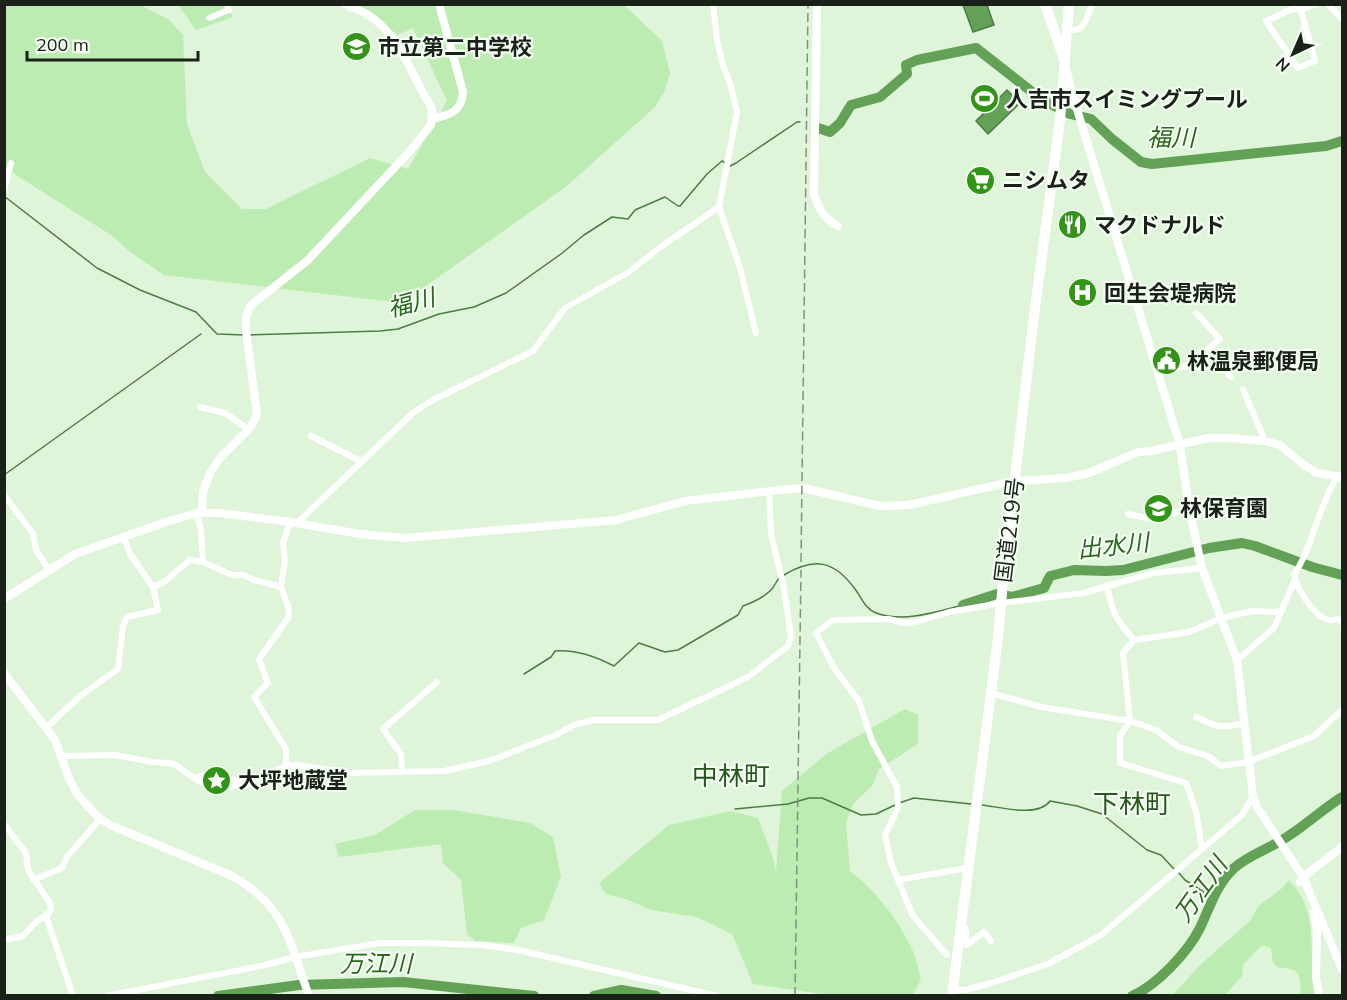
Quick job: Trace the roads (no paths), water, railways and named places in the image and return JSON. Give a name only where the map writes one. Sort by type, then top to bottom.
[{"type":"highway","points":[[1045,4],[1066,65]]},
{"type":"highway","name":"国道219号","points":[[953,993],[967,868],[991,693],[1045,225],[1065,98],[1069,4]]},
{"type":"highway","points":[[1054,31],[1068,30]]},
{"type":"street","points":[[209,18],[229,10],[226,4]]},
{"type":"street","points":[[203,562],[200,513],[203,492],[210,472],[248,429],[257,414],[246,331],[246,317],[250,306],[308,260],[427,132],[432,119],[430,105],[390,35],[370,16],[345,4]]},
{"type":"street","points":[[432,119],[454,113],[460,106],[463,92],[439,4]]},
{"type":"street","points":[[713,4],[717,40],[737,112],[720,207],[740,268],[756,333]]},
{"type":"street","points":[[817,4],[814,194],[823,216],[838,226]]},
{"type":"street","points":[[1068,30],[1081,29],[1093,4]]},
{"type":"street","points":[[1300,7],[1315,61],[1298,68],[1266,21],[1294,8],[1317,4]]},
{"type":"street","points":[[1328,4],[1342,19]]},
{"type":"street","points":[[1065,98],[1158,372],[1180,445],[1189,507],[1202,568],[1237,660],[1253,796],[1257,807],[1301,875],[1342,969]]},
{"type":"street","points":[[4,190],[11,163]]},
{"type":"street","points":[[286,766],[286,749],[283,742],[254,697],[268,683],[259,659],[288,618],[289,609],[281,587],[285,561],[283,543],[293,522],[362,462],[414,412],[433,400],[533,351],[565,308],[629,272],[659,248],[720,207]]},
{"type":"street","points":[[1158,372],[1186,366],[1220,339],[1196,313]]},
{"type":"street","points":[[1209,348],[1232,377]]},
{"type":"street","points":[[1243,389],[1265,441]]},
{"type":"street","points":[[200,407],[225,412],[248,429]]},
{"type":"street","points":[[310,436],[362,462]]},
{"type":"street","points":[[4,599],[75,554],[166,522],[200,513],[219,513],[293,522],[360,534],[416,538],[616,520],[685,501],[769,490],[802,489],[870,505],[891,507],[1015,481],[1066,478],[1089,473],[1138,452],[1151,452],[1209,438],[1231,438],[1265,441],[1280,446],[1317,473],[1340,477],[1318,517],[1300,567],[1294,575],[1293,586],[1274,628],[1237,660]]},
{"type":"street","points":[[62,756],[116,755],[174,764],[200,782],[223,789],[286,766],[307,766],[347,773],[377,774],[402,771],[444,771],[472,766],[556,735],[574,725],[593,720],[658,720],[748,677],[788,646],[791,637],[784,588],[771,534],[769,490]]},
{"type":"street","points":[[4,495],[33,534],[36,550],[49,570]]},
{"type":"street","points":[[1128,514],[1156,520],[1189,507]]},
{"type":"street","points":[[46,728],[80,696],[118,669],[123,626],[127,617],[158,610],[153,587],[130,554],[124,537]]},
{"type":"street","points":[[153,587],[164,582],[190,560],[217,567],[224,573],[244,575],[281,587]]},
{"type":"street","points":[[947,955],[913,916],[898,880],[885,835],[898,808],[897,787],[872,741],[859,701],[834,668],[816,633],[831,621],[916,622],[949,612],[1083,593],[1154,573],[1202,568]]},
{"type":"street","points":[[1294,575],[1297,586],[1315,612],[1329,620],[1338,619],[1342,622]]},
{"type":"street","points":[[1107,585],[1115,618],[1134,640]]},
{"type":"street","points":[[1202,849],[1196,810],[1186,783],[1120,763],[1120,736],[1130,721],[1123,652],[1134,640],[1189,632],[1222,618],[1252,611],[1277,612],[1283,610]]},
{"type":"street","points":[[4,673],[46,728],[62,756],[77,794],[101,818],[110,825],[247,884],[263,897],[285,928],[309,996]]},
{"type":"street","points":[[402,771],[401,754],[383,729],[437,682]]},
{"type":"street","points":[[991,693],[1041,707],[1130,721],[1156,730],[1179,747],[1208,756],[1221,766],[1248,762],[1314,736],[1342,710]]},
{"type":"street","points":[[1196,717],[1216,727],[1226,728],[1244,723]]},
{"type":"street","points":[[195,778],[206,773],[215,774],[241,784]]},
{"type":"street","points":[[953,993],[1030,971],[1070,954],[1101,935],[1242,815],[1253,796]]},
{"type":"street","points":[[33,880],[62,868],[73,850],[101,818]]},
{"type":"street","points":[[4,824],[26,853],[26,863],[33,880],[50,903],[51,908],[46,916],[36,922],[23,936],[4,940]]},
{"type":"street","points":[[1319,996],[1315,965],[1316,923],[1314,912],[1300,883],[1301,875],[1342,847]]},
{"type":"street","points":[[898,880],[967,868]]},
{"type":"street","points":[[46,916],[73,996]]},
{"type":"street","points":[[961,927],[966,928],[967,945],[984,932],[991,941]]},
{"type":"street","points":[[106,996],[380,943],[482,945],[518,950],[717,996]]},
{"type":"waterway","name":"福川","points":[[818,128],[830,132],[840,123],[851,105],[880,97],[907,74],[906,65],[917,60],[976,48],[1041,99],[1070,114],[1091,119],[1141,162],[1152,164],[1326,146],[1342,141]]},
{"type":"waterway","name":"福川","points":[[730,166],[800,122]]},
{"type":"waterway","name":"福川","points":[[249,335],[398,329],[439,314],[474,307],[506,293],[612,217],[628,219],[635,210],[665,197],[680,206],[707,174],[722,161],[726,163]]},
{"type":"waterway","name":"福川","points":[[4,196],[97,268],[140,290],[196,312],[217,334],[245,335]]},
{"type":"waterway","points":[[4,475],[201,334]]},
{"type":"waterway","name":"出水川","points":[[963,605],[997,594],[1012,597],[1044,588],[1050,576],[1074,570],[1123,570],[1209,548],[1242,543],[1342,575]]},
{"type":"waterway","points":[[784,575],[795,569],[814,564],[831,567],[847,579],[869,609],[887,616],[909,617],[963,605]]},
{"type":"waterway","points":[[524,674],[551,657],[555,651],[585,654],[614,666],[639,643],[665,652],[678,650],[738,615],[743,606],[768,593],[780,577]]},
{"type":"waterway","name":"万江川","points":[[1132,996],[1161,976],[1188,947],[1200,928],[1218,889],[1234,868],[1290,835],[1342,797]]},
{"type":"waterway","points":[[735,809],[788,804],[809,798],[822,798],[861,815],[876,814],[895,805]]},
{"type":"waterway","points":[[899,803],[914,798],[971,804]]},
{"type":"waterway","points":[[982,805],[1028,810],[1037,809],[1050,801],[1102,814],[1147,850],[1161,855],[1174,869]]},
{"type":"waterway","points":[[1178,872],[1185,880],[1213,898]]},
{"type":"waterway","name":"万江川","points":[[218,996],[299,985],[403,982],[534,996]]},
{"type":"waterway","name":"万江川","points":[[594,996],[621,990],[656,996]]},
{"type":"railway","points":[[801,562],[808,4]]},
{"type":"railway","points":[[795,996],[801,570]]},
{"type":"place","name":"市立第二中学校","points":[[357,47]]},
{"type":"place","name":"人吉市スイミングプール","points":[[985,99]]},
{"type":"place","name":"ニシムタ","points":[[981,180]]},
{"type":"place","name":"マクドナルド","points":[[1073,225]]},
{"type":"place","name":"回生会堤病院","points":[[1083,293]]},
{"type":"place","name":"林温泉郵便局","points":[[1166,361]]},
{"type":"place","name":"林保育園","points":[[1159,508]]},
{"type":"place","name":"大坪地蔵堂","points":[[217,780]]},
{"type":"district","name":"中林町","points":[[731,775]]},
{"type":"district","name":"下林町","points":[[1132,803]]}]
